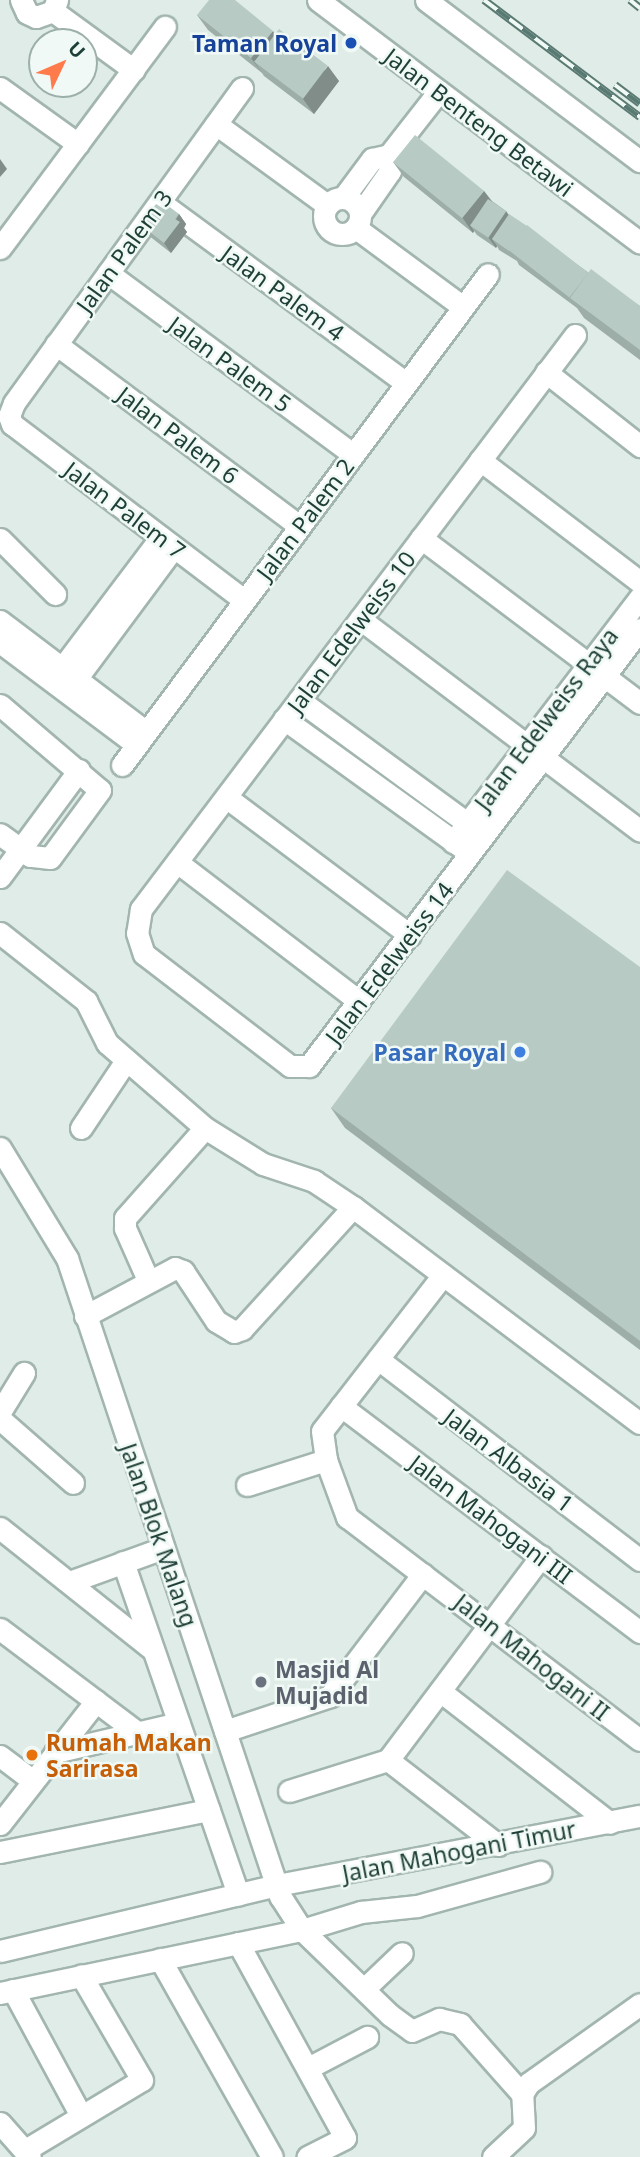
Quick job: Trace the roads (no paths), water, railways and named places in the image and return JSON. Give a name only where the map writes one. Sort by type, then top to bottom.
[{"type":"street","points":[[21,0],[27,13],[36,17],[55,5],[134,70]]},
{"type":"street","name":"Jalan Benteng Betawi","points":[[318,0],[640,243]]},
{"type":"street","points":[[426,0],[640,161]]},
{"type":"street","points":[[0,248],[7,225],[78,144],[165,27]]},
{"type":"street","points":[[0,88],[78,144]]},
{"type":"street","name":"Jalan Palem 3","points":[[9,416],[56,344],[242,88]]},
{"type":"street","points":[[389,155],[390,171],[358,221],[338,235],[330,231],[323,214],[372,159],[389,155],[439,91]]},
{"type":"street","points":[[216,124],[335,201],[351,201],[358,221],[463,307]]},
{"type":"street","name":"Jalan Palem 4","points":[[160,202],[406,383]]},
{"type":"street","name":"Jalan Palem 5","points":[[108,273],[353,454]]},
{"type":"street","name":"Jalan Palem 2","points":[[122,765],[488,274]]},
{"type":"street","name":"Jalan Edelweiss 10","points":[[303,1069],[290,1066],[144,954],[137,933],[141,909],[575,335]]},
{"type":"street","name":"Jalan Palem 6","points":[[56,344],[299,526]]},
{"type":"street","points":[[546,372],[640,446]]},
{"type":"street","name":"Jalan Palem 7","points":[[9,416],[12,424],[244,600]]},
{"type":"street","points":[[480,460],[640,582]]},
{"type":"street","points":[[421,538],[640,703]]},
{"type":"street","points":[[0,539],[55,594]]},
{"type":"street","points":[[69,673],[168,542]]},
{"type":"street","name":"Jalan Edelweiss Raya","points":[[462,848],[467,823],[535,751],[596,670],[640,597]]},
{"type":"street","points":[[360,618],[640,831]]},
{"type":"street","points":[[0,621],[69,673],[141,738]]},
{"type":"street","name":"Jalan Edelweiss Raya","points":[[596,670],[640,629]]},
{"type":"street","points":[[0,642],[141,738]]},
{"type":"street","points":[[299,700],[485,836]]},
{"type":"street","points":[[0,705],[97,785],[100,794],[55,855],[38,859],[0,834]]},
{"type":"street","points":[[284,719],[462,848]]},
{"type":"street","name":"Jalan Edelweiss Raya","points":[[462,848],[485,836],[535,751]]},
{"type":"street","points":[[0,877],[79,770]]},
{"type":"street","points":[[226,797],[410,935]]},
{"type":"street","name":"Jalan Edelweiss 14","points":[[303,1069],[316,1060],[410,935],[462,848]]},
{"type":"street","points":[[177,862],[359,1001]]},
{"type":"street","points":[[0,933],[86,1000],[102,1035],[125,1062],[205,1128],[263,1164],[314,1181],[353,1207],[640,1423]]},
{"type":"street","points":[[81,1128],[125,1062]]},
{"type":"street","points":[[148,1280],[124,1221],[205,1128]]},
{"type":"street","name":"Jalan Blok Malang","points":[[0,1148],[55,1233],[279,1890],[298,1924],[364,1989],[412,2031],[448,2018],[460,2024],[522,2094]]},
{"type":"street","points":[[85,1316],[165,1270],[183,1271],[216,1321],[234,1332],[242,1329],[353,1207]]},
{"type":"street","points":[[247,1485],[325,1453],[323,1428],[443,1275]]},
{"type":"street","name":"Jalan Albasia 1","points":[[378,1359],[640,1560]]},
{"type":"street","points":[[0,1412],[24,1373]]},
{"type":"street","name":"Jalan Mahogani III","points":[[341,1406],[640,1632]]},
{"type":"street","points":[[0,1419],[73,1483]]},
{"type":"street","name":"Jalan Mahogani II","points":[[325,1453],[351,1523],[490,1624],[640,1740]]},
{"type":"street","points":[[0,1528],[72,1581],[153,1649]]},
{"type":"street","points":[[72,1581],[163,1548]]},
{"type":"street","points":[[289,1791],[388,1760],[541,1556]]},
{"type":"street","points":[[123,1562],[238,1895]]},
{"type":"street","points":[[225,1731],[330,1696],[423,1574]]},
{"type":"street","points":[[0,1629],[138,1733]]},
{"type":"street","points":[[440,1691],[610,1823]]},
{"type":"street","points":[[0,1824],[96,1701]]},
{"type":"street","points":[[55,1752],[179,1723]]},
{"type":"street","points":[[0,1756],[33,1782]]},
{"type":"street","points":[[388,1760],[498,1845]]},
{"type":"street","points":[[0,1852],[209,1810]]},
{"type":"street","name":"Jalan Mahogani Timur","points":[[0,1951],[238,1895],[279,1890],[640,1816]]},
{"type":"street","points":[[81,2116],[7,1992],[238,1943],[298,1924],[361,1912],[417,1906],[540,1872]]},
{"type":"street","points":[[238,1943],[345,2138],[307,2157]]},
{"type":"street","points":[[364,1989],[402,1953]]},
{"type":"street","points":[[160,1959],[272,2157]]},
{"type":"street","points":[[0,2123],[28,2153],[81,2116],[142,2080],[81,1975]]},
{"type":"street","points":[[494,2157],[524,2128],[522,2094],[537,2076],[640,2004]]},
{"type":"street","points":[[308,2068],[367,2037]]},
{"type":"railway","points":[[484,0],[640,117]]},
{"type":"railway","points":[[630,0],[640,8]]},
{"type":"railway","points":[[615,85],[640,104]]},
{"type":"place","name":"Taman Royal","points":[[351,43]]},
{"type":"place","name":"Pasar Royal","points":[[520,1052]]},
{"type":"place","name":"Masjid Al Mujadid","points":[[261,1682]]},
{"type":"place","name":"Rumah Makan Sarirasa","points":[[32,1755]]}]
